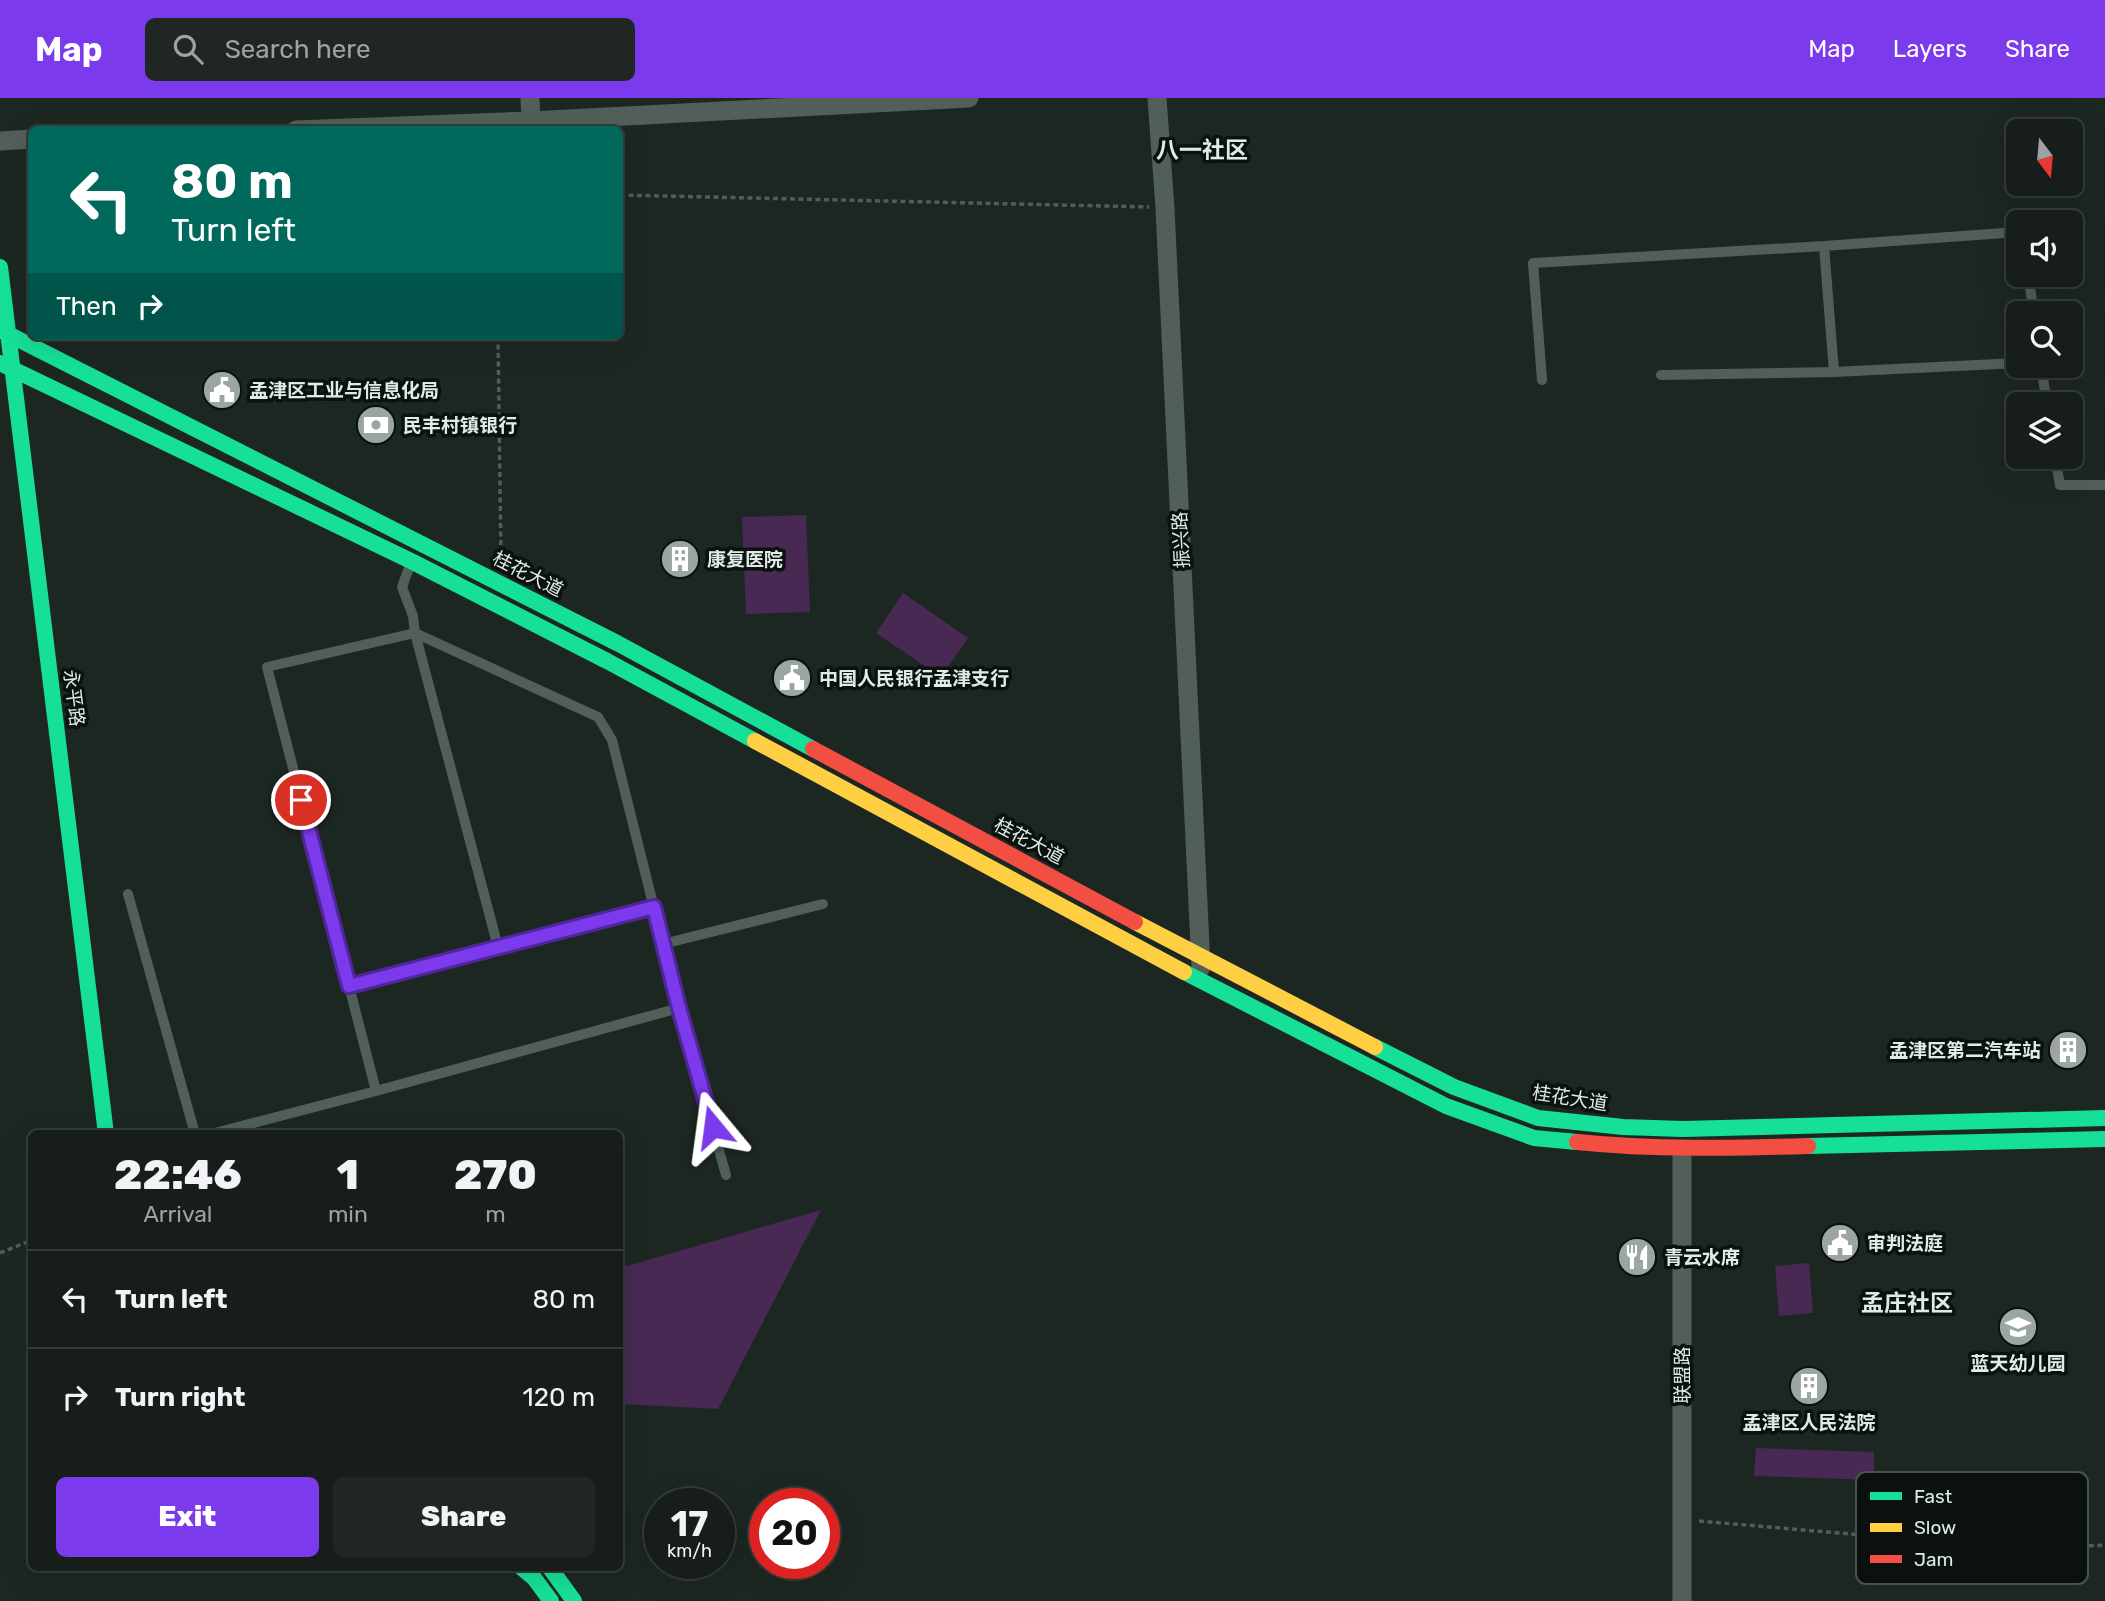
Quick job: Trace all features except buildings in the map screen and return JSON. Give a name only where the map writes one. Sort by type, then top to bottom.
[{"type":"main road","name":"永平路","points":[[0,267],[6,366],[105,1130]]},
{"type":"main road","name":"桂花大道","points":[[4,331],[617,643],[1201,958],[1454,1087],[1538,1118],[1623,1127],[1683,1129],[2105,1118]]},
{"type":"main road","points":[[6,366],[411,561],[607,661],[1202,981],[1446,1106],[1534,1138],[1622,1147],[1682,1149],[2105,1139]]},
{"type":"main road","points":[[526,1571],[551,1601]]},
{"type":"main road","points":[[552,1571],[574,1601]]},
{"type":"street","points":[[530,98],[531,121]]},
{"type":"street","points":[[400,126],[969,98]]},
{"type":"street","name":"振兴路","points":[[1157,98],[1165,208],[1202,981]]},
{"type":"street","points":[[0,141],[28,139]]},
{"type":"street","name":"联盟路","points":[[1682,1149],[1682,1601]]},
{"type":"lane","points":[[1542,380],[1533,263],[2006,233]]},
{"type":"lane","points":[[1824,246],[1834,372]]},
{"type":"lane","points":[[1661,375],[1834,372],[2006,364]]},
{"type":"lane","points":[[2057,469],[2060,485],[2105,485]]},
{"type":"lane","points":[[411,561],[402,587],[498,947]]},
{"type":"lane","points":[[376,1091],[267,667],[415,633],[598,717],[612,740],[679,1008],[726,1175]]},
{"type":"lane","points":[[128,894],[194,1130]]},
{"type":"lane","points":[[663,944],[823,904]]},
{"type":"lane","points":[[349,986],[654,907]]},
{"type":"lane","points":[[226,1130],[679,1008]]},
{"type":"path","points":[[623,195],[1165,208]]},
{"type":"path","points":[[498,340],[502,584]]},
{"type":"path","points":[[0,1253],[28,1242]]},
{"type":"path","points":[[1682,1520],[1856,1535]]},
{"type":"shaded area","points":[[806,515],[810,612],[746,614],[742,517]]},
{"type":"shaded area","points":[[903,593],[968,638],[941,677],[876,633]]},
{"type":"shaded area","points":[[821,1210],[718,1409],[623,1404],[623,1267]]},
{"type":"shaded area","points":[[1809,1263],[1813,1313],[1779,1316],[1775,1266]]},
{"type":"shaded area","points":[[1756,1448],[1874,1452],[1874,1472],[1856,1472],[1856,1479],[1754,1476]]},
{"type":"traffic: fast","points":[[0,267],[106,1130]]},
{"type":"traffic: fast","points":[[0,330],[617,643],[813,749]]},
{"type":"traffic: fast","points":[[0,363],[411,561],[607,661],[755,741]]},
{"type":"traffic: fast","points":[[1184,972],[1446,1106],[1534,1138],[1577,1142]]},
{"type":"traffic: fast","points":[[1375,1047],[1454,1087],[1538,1118],[1623,1127],[1683,1129],[2105,1118]]},
{"type":"traffic: fast","points":[[1808,1146],[2105,1139]]},
{"type":"traffic: fast","points":[[526,1571],[551,1601]]},
{"type":"traffic: fast","points":[[552,1571],[574,1601]]},
{"type":"traffic: slow","points":[[755,741],[1184,972]]},
{"type":"traffic: slow","points":[[1135,922],[1375,1047]]},
{"type":"traffic: jam","points":[[813,749],[1135,922]]},
{"type":"traffic: jam","points":[[1577,1142],[1664,1147],[1808,1146]]},
{"type":"place","name":"孟津区工业与信息化局","points":[[222,390]]},
{"type":"place","name":"民丰村镇银行","points":[[376,425]]},
{"type":"place","name":"康复医院","points":[[680,559]]},
{"type":"place","name":"中国人民银行孟津支行","points":[[792,678]]},
{"type":"place","name":"孟津区第二汽车站","points":[[2068,1050]]},
{"type":"place","name":"审判法庭","points":[[1840,1243]]},
{"type":"place","name":"青云水席","points":[[1637,1257]]},
{"type":"place","name":"蓝天幼儿园","points":[[2018,1327]]},
{"type":"place","name":"孟津区人民法院","points":[[1809,1386]]},
{"type":"district","name":"八一社区","points":[[1202,150]]},
{"type":"district","name":"孟庄社区","points":[[1907,1303]]},
{"type":"route","points":[[301,800],[349,986],[654,907],[713,1127]]}]
